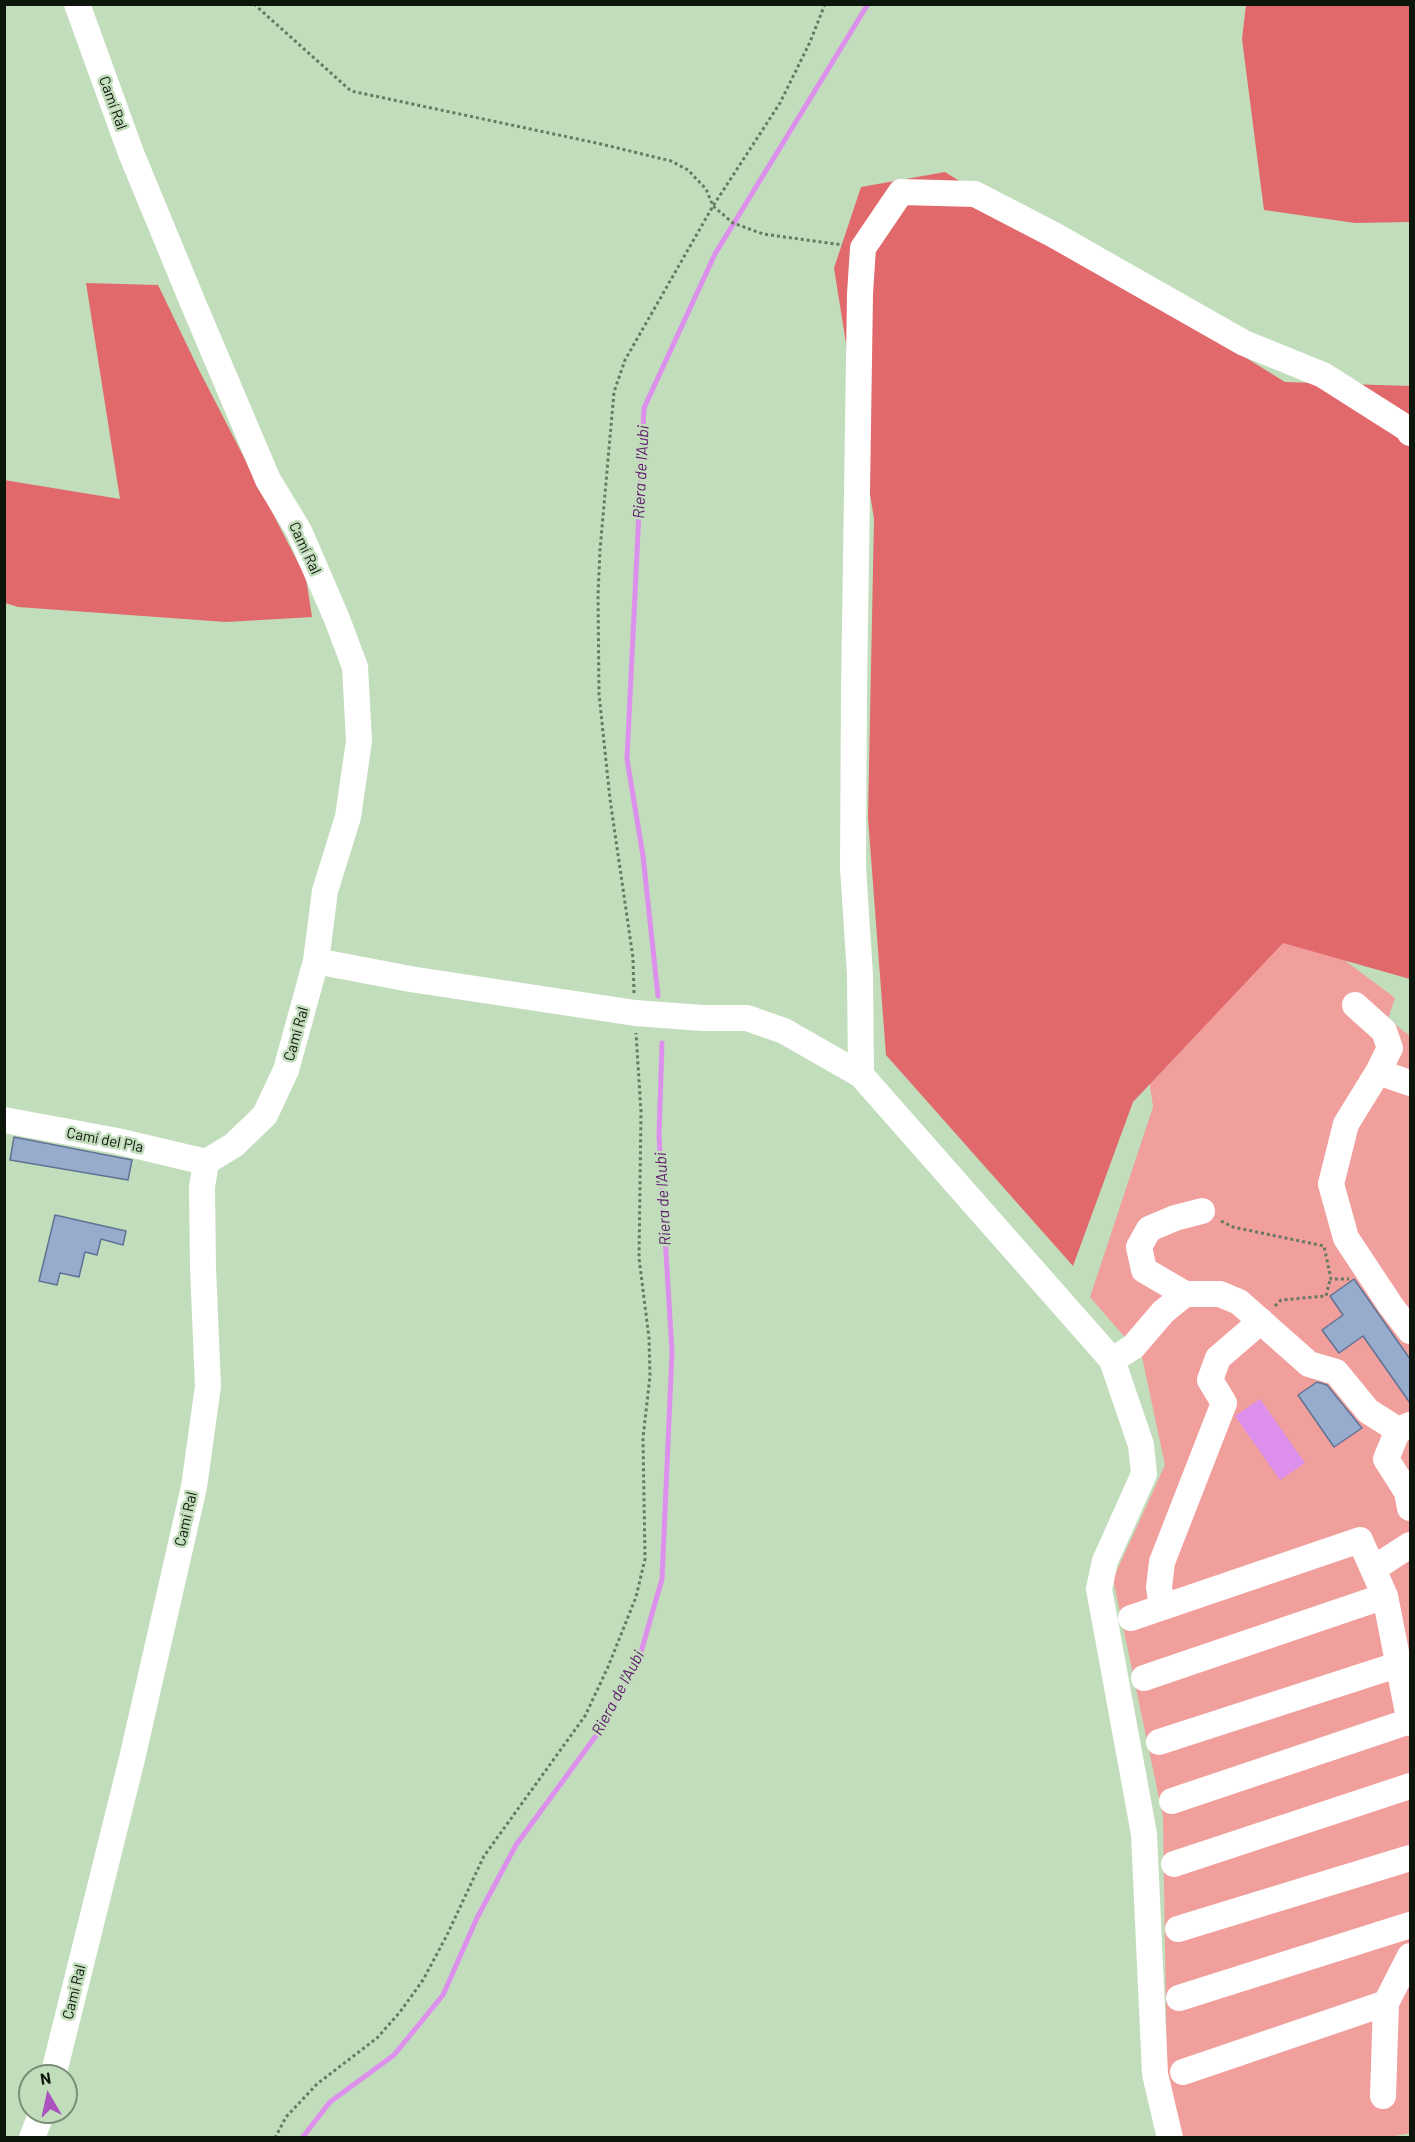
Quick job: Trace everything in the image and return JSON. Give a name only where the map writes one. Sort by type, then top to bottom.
[{"type":"street","name":"Camí Ral","points":[[56,2064],[131,1762],[194,1487],[208,1386],[202,1187],[206,1162],[234,1145],[265,1115],[285,1070],[316,962],[325,891],[348,817],[359,741],[355,667],[338,619],[299,531],[268,480],[131,153],[77,4]]},
{"type":"street","points":[[861,1075],[860,975],[853,867],[862,248],[901,192],[975,194],[1054,235],[1244,343],[1323,375],[1410,430]]},
{"type":"street","points":[[316,962],[635,1013],[703,1018],[747,1018],[784,1031],[861,1075],[1112,1360],[1141,1445],[1144,1474],[1105,1561],[1099,1589],[1144,1834],[1155,2074],[1170,2138]]},
{"type":"street","points":[[1355,1005],[1384,1031],[1390,1048],[1346,1124],[1331,1184],[1346,1238],[1371,1278],[1410,1331]]},
{"type":"street","points":[[1378,1072],[1410,1083]]},
{"type":"street","name":"Camí del Pla","points":[[4,1120],[206,1162]]},
{"type":"street","points":[[1202,1211],[1175,1218],[1149,1229],[1139,1247],[1144,1270],[1185,1294],[1220,1294],[1239,1302],[1309,1364],[1335,1372],[1368,1411],[1404,1427],[1386,1459],[1407,1492],[1410,1508]]},
{"type":"street","points":[[1112,1360],[1133,1347],[1163,1312],[1185,1294]]},
{"type":"street","points":[[1162,1607],[1159,1587],[1162,1562],[1224,1403],[1210,1380],[1218,1358],[1261,1321]]},
{"type":"street","points":[[1131,1618],[1360,1540],[1385,1596],[1410,1722],[1172,1801]]},
{"type":"street","points":[[1373,1569],[1410,1545]]},
{"type":"street","points":[[1144,1678],[1385,1596]]},
{"type":"street","points":[[1159,1742],[1400,1664]]},
{"type":"street","points":[[1174,1864],[1410,1786]]},
{"type":"street","points":[[1178,1929],[1410,1858]]},
{"type":"street","points":[[1179,1998],[1410,1924]]},
{"type":"street","points":[[1383,2096],[1386,2003],[1410,1956]]},
{"type":"street","points":[[1182,2072],[1386,2003]]},
{"type":"path","points":[[254,4],[351,91],[671,161],[687,170],[706,189],[713,206],[733,223],[763,234],[862,248]]},
{"type":"path","points":[[275,2138],[286,2117],[317,2084],[377,2038],[400,2012],[423,1980],[484,1856],[585,1716],[608,1667],[636,1597],[645,1559],[643,1437],[650,1376],[649,1338],[639,1258],[641,1112],[633,958],[610,798],[599,694],[600,550],[614,392],[625,360],[713,206],[780,103],[810,42],[825,4]]},
{"type":"path","points":[[1202,1211],[1233,1227],[1324,1246],[1330,1279],[1326,1296],[1281,1300],[1261,1321]]},
{"type":"path","points":[[1330,1279],[1371,1278]]},
{"type":"shaded area","points":[[1246,5],[1410,5],[1410,222],[1355,223],[1264,210],[1242,39]]},
{"type":"shaded area","points":[[945,172],[1285,382],[1410,386],[1410,979],[1283,943],[1133,1102],[1073,1266],[886,1055],[868,818],[874,519],[834,268],[861,187]]},
{"type":"shaded area","points":[[86,283],[158,285],[306,578],[312,617],[226,622],[18,607],[5,603],[4,480],[120,499]]},
{"type":"shaded area","points":[[1280,912],[1395,998],[1388,1019],[1410,1036],[1410,2133],[1385,2138],[1183,2137],[1167,2074],[1163,1817],[1113,1579],[1165,1465],[1142,1357],[1090,1297],[1153,1107],[1133,965]]},
{"type":"shaded area","points":[[1260,1399],[1305,1463],[1280,1480],[1235,1416]]},
{"type":"building","points":[[14,1137],[132,1160],[128,1180],[10,1160]]},
{"type":"building","points":[[55,1215],[126,1231],[123,1245],[101,1239],[97,1255],[85,1252],[79,1277],[60,1273],[57,1285],[39,1281]]},
{"type":"building","points":[[1354,1279],[1410,1359],[1410,1403],[1363,1336],[1339,1353],[1322,1330],[1343,1315],[1330,1296]]},
{"type":"building","points":[[1317,1382],[1327,1385],[1362,1428],[1334,1447],[1298,1395]]},
{"type":"waterway","name":"Riera de l'Aubi","points":[[658,996],[643,856],[627,759],[644,408],[715,254],[868,4]]},
{"type":"waterway","name":"Riera de l'Aubi","points":[[302,2138],[330,2102],[394,2055],[443,1995],[477,1918],[516,1845],[598,1733],[639,1659],[662,1579],[672,1352],[659,1136],[662,1043]]}]
